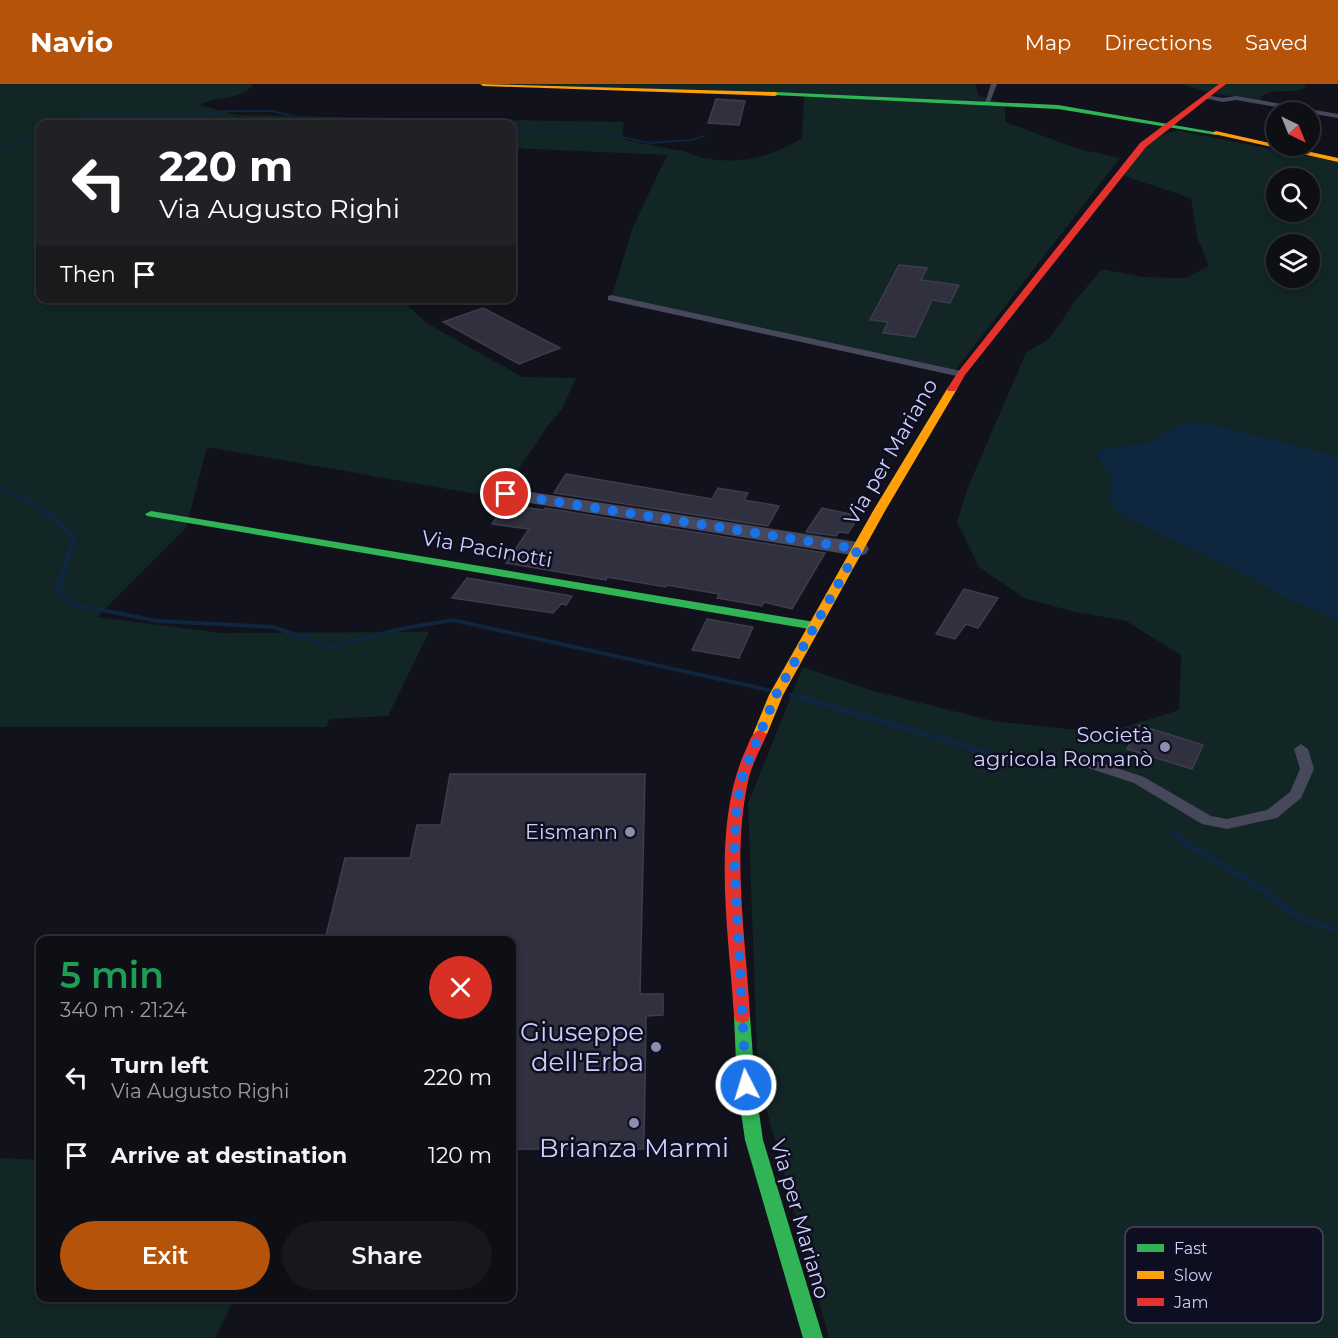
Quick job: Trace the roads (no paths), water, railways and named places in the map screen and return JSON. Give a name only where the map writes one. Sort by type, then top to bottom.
[{"type":"street","points":[[483,84],[987,102],[1085,111],[1169,124],[1338,160]]},
{"type":"street","name":"Via per Mariano","points":[[813,1338],[754,1140],[742,1030],[734,854],[737,804],[743,774],[776,695],[858,549],[961,374],[1143,145],[1223,84]]},
{"type":"street","points":[[506,494],[858,549]]},
{"type":"street","name":"Via Pacinotti","points":[[151,513],[815,626]]},
{"type":"lane","points":[[987,102],[993,84]]},
{"type":"lane","points":[[1205,97],[1223,100],[1236,99],[1338,116]]},
{"type":"lane","points":[[611,298],[961,374]]},
{"type":"lane","points":[[1075,759],[1139,780],[1206,820],[1227,824],[1272,814],[1296,795],[1307,769],[1301,749]]},
{"type":"water","points":[[1191,422],[1218,426],[1338,456],[1338,621],[1286,598],[1249,577],[1126,517],[1114,507],[1110,500],[1112,478],[1096,455],[1098,452],[1149,442],[1180,425]]},
{"type":"waterway","points":[[70,120],[120,114],[175,118],[229,111],[272,111],[312,120]]},
{"type":"waterway","points":[[516,129],[598,132],[649,143],[692,140],[704,136]]},
{"type":"waterway","points":[[0,150],[36,134]]},
{"type":"waterway","points":[[0,489],[31,502],[74,538],[58,590],[72,604],[157,621],[274,627],[332,647],[400,629],[453,620],[768,690]]},
{"type":"waterway","points":[[793,695],[1033,766]]},
{"type":"waterway","points":[[1172,832],[1187,844],[1253,883],[1301,919],[1338,930]]},
{"type":"place","name":"Società agricola Romanò","points":[[1165,747]]},
{"type":"place","name":"Eismann","points":[[630,832]]},
{"type":"place","name":"Giuseppe dell'Erba","points":[[656,1047]]},
{"type":"place","name":"Brianza Marmi","points":[[634,1123]]}]
